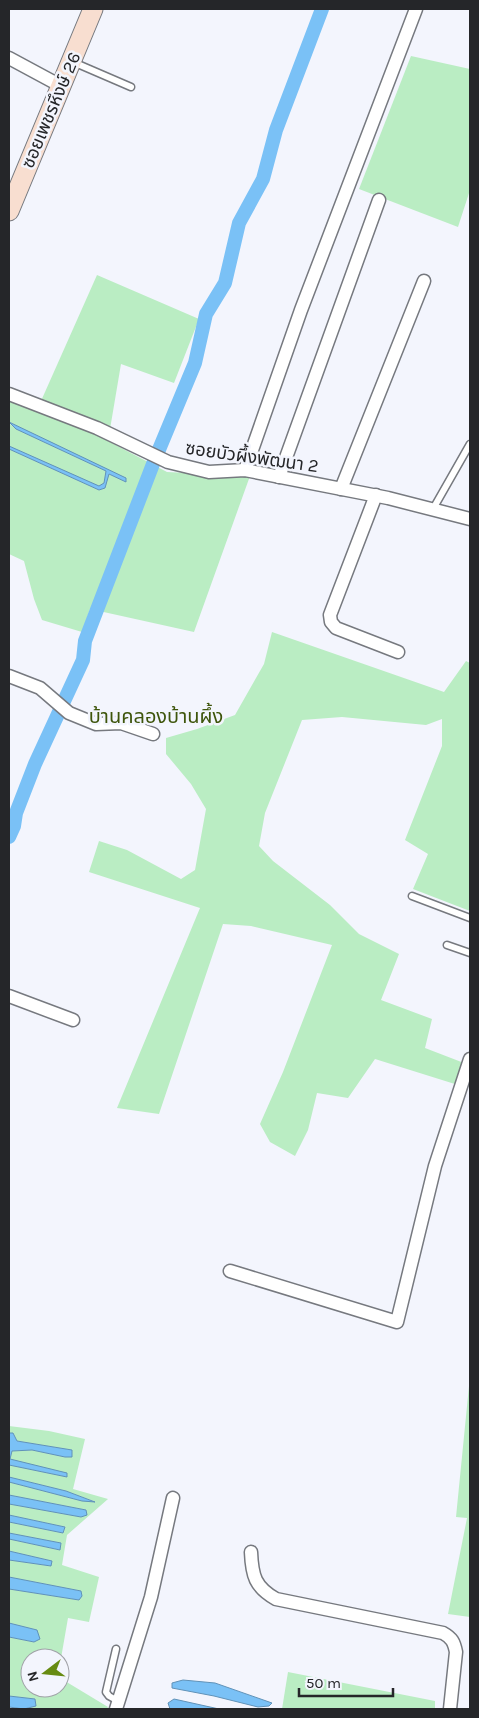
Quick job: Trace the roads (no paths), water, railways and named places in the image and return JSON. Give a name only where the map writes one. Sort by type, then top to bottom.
[{"type":"street","name":"ซอยเพชรหึงษ์ 26","points":[[9,211],[93,9]]},
{"type":"street","points":[[245,470],[301,310],[416,9]]},
{"type":"street","points":[[9,58],[61,86]]},
{"type":"street","points":[[279,477],[379,200]]},
{"type":"street","points":[[341,489],[424,281]]},
{"type":"street","name":"ซอยบัวผึ้งพัฒนา 2","points":[[9,394],[97,428],[168,462],[209,472],[245,470],[376,495],[470,519]]},
{"type":"street","points":[[376,495],[330,615],[331,622],[336,628],[398,652]]},
{"type":"street","points":[[9,676],[40,688],[69,713],[96,724],[121,723],[153,734]]},
{"type":"street","points":[[9,996],[73,1020]]},
{"type":"street","points":[[230,1271],[397,1322],[435,1166],[470,1059]]},
{"type":"street","points":[[117,1705],[151,1597],[174,1498]]},
{"type":"street","points":[[251,1552],[254,1576],[259,1587],[276,1599],[443,1634],[451,1638],[456,1652],[450,1709]]},
{"type":"lane","points":[[71,62],[132,88]]},
{"type":"lane","points":[[433,509],[470,444]]},
{"type":"lane","points":[[412,896],[470,918]]},
{"type":"lane","points":[[447,945],[470,953]]},
{"type":"lane","points":[[116,1650],[106,1692],[117,1705]]},
{"type":"water","points":[[9,422],[126,478],[126,482],[109,474],[105,488],[99,490],[9,449],[9,446],[99,486],[104,483],[106,471],[16,429]]},
{"type":"water","points":[[9,1433],[13,1433],[17,1441],[72,1450],[72,1457],[32,1450],[12,1451],[10,1459],[67,1473],[67,1477],[9,1465]]},
{"type":"water","points":[[9,1477],[66,1491],[95,1502],[82,1501],[9,1482]]},
{"type":"water","points":[[9,1495],[86,1510],[87,1515],[81,1517],[9,1504]]},
{"type":"water","points":[[9,1515],[65,1527],[63,1533],[9,1522]]},
{"type":"water","points":[[9,1533],[61,1543],[60,1550],[9,1539]]},
{"type":"water","points":[[9,1551],[52,1561],[51,1566],[9,1560]]},
{"type":"water","points":[[9,1577],[81,1591],[82,1596],[79,1600],[9,1589]]},
{"type":"water","points":[[9,1623],[37,1630],[40,1639],[34,1642],[9,1637]]},
{"type":"water","points":[[183,1680],[215,1683],[272,1703],[269,1706],[258,1707],[172,1688],[172,1683]]},
{"type":"water","points":[[9,1696],[35,1699],[36,1706],[24,1709],[9,1707]]},
{"type":"water","points":[[174,1699],[219,1709],[170,1709],[168,1703]]},
{"type":"waterway","points":[[9,837],[35,764],[83,660],[85,641],[153,464],[195,363],[206,314],[225,283],[239,223],[263,179],[276,130],[322,9]]},
{"type":"district","name":"บ้านคลองบ้านผึ้ง","points":[[156,716]]}]
